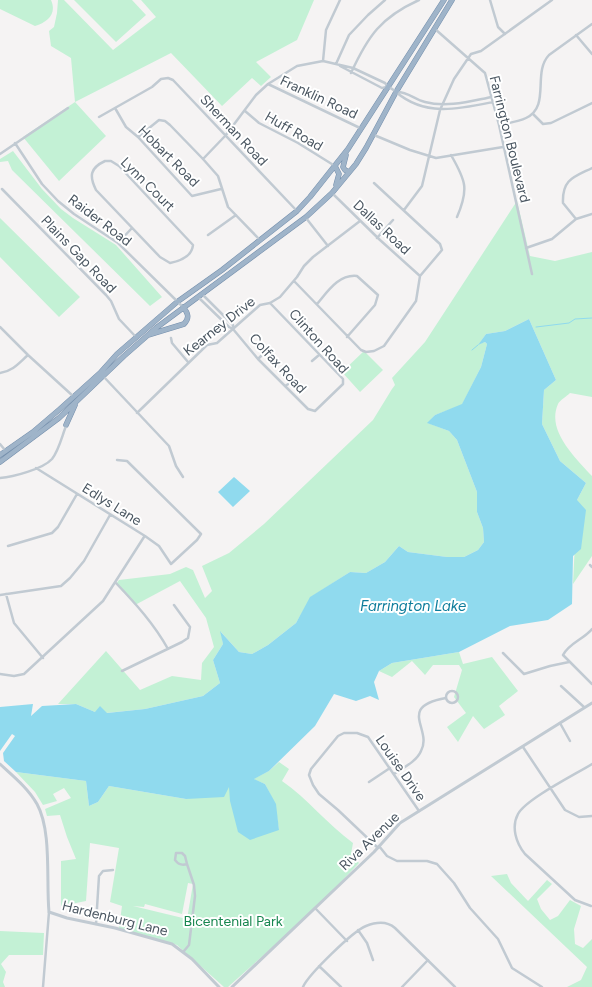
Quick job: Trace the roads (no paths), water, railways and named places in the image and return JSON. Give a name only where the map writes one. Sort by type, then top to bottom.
[{"type":"highway","points":[[0,462],[76,404],[117,354],[177,302],[296,211],[348,149],[444,0]]},
{"type":"highway","points":[[0,455],[33,432],[182,307],[306,217],[332,193],[374,135],[396,92],[452,0]]},
{"type":"highway","points":[[348,149],[342,167],[349,172]]},
{"type":"highway","points":[[332,193],[339,177],[339,171],[335,166]]},
{"type":"highway","points":[[147,336],[184,324],[188,319],[188,315],[182,307]]},
{"type":"highway","points":[[66,424],[76,404]]},
{"type":"highway","points":[[59,418],[64,419],[66,424]]},
{"type":"street","points":[[323,61],[326,30],[340,0]]},
{"type":"street","points":[[336,64],[350,34],[385,0]]},
{"type":"street","points":[[350,73],[368,39],[383,22],[406,6],[419,0]]},
{"type":"street","points":[[490,0],[498,27],[505,34]]},
{"type":"street","points":[[404,210],[422,186],[440,110],[454,79],[468,58],[471,54],[481,51],[552,0]]},
{"type":"street","points":[[499,125],[524,119],[533,114],[540,103],[540,74],[543,61],[592,24]]},
{"type":"street","name":"Farrington Boulevard","points":[[434,28],[485,73],[499,125],[532,274]]},
{"type":"street","points":[[576,35],[592,54]]},
{"type":"street","points":[[203,159],[226,135],[256,94],[297,66],[323,61],[353,68],[385,82],[400,97],[423,107],[440,110],[493,102]]},
{"type":"street","points":[[336,64],[350,73],[382,88],[388,87]]},
{"type":"street","name":"Sherman Road","points":[[99,117],[152,87],[161,79],[168,78],[173,80],[296,211]]},
{"type":"street","name":"Franklin Road","points":[[268,84],[360,128]]},
{"type":"street","points":[[396,92],[402,92],[425,102],[443,104],[455,104],[492,97]]},
{"type":"street","points":[[533,114],[544,124],[551,123],[592,103]]},
{"type":"street","points":[[0,154],[68,108]]},
{"type":"street","name":"Hobart Road","points":[[115,108],[126,127],[138,137],[192,196],[221,189]]},
{"type":"street","name":"Huff Road","points":[[245,111],[259,123],[298,143],[335,166]]},
{"type":"street","points":[[138,137],[159,120],[165,121],[218,176],[228,207],[260,240]]},
{"type":"street","points":[[374,135],[410,150],[436,158],[503,147]]},
{"type":"street","name":"Raider Road","points":[[15,143],[42,184],[58,201],[118,243],[182,307]]},
{"type":"street","points":[[451,155],[462,173],[465,187],[465,198],[457,217]]},
{"type":"street","name":"Lynn Court","points":[[105,161],[111,161],[119,166],[193,244],[192,250],[185,258],[170,263],[160,257],[132,228],[96,190],[91,181],[93,170],[97,165],[105,161]]},
{"type":"street","points":[[576,219],[563,203],[564,187],[570,179],[592,168]]},
{"type":"street","points":[[294,282],[361,350],[366,352],[374,351],[384,346],[416,301],[420,276],[442,250],[442,247],[374,183]]},
{"type":"street","name":"Plains Gap Road","points":[[2,189],[106,295],[112,302],[119,318],[136,337]]},
{"type":"street","name":"Dallas Road","points":[[332,193],[377,238],[420,276]]},
{"type":"street","points":[[526,248],[552,239],[576,219],[592,214]]},
{"type":"street","points":[[208,235],[236,215]]},
{"type":"street","points":[[306,217],[328,246]]},
{"type":"street","points":[[377,238],[393,220]]},
{"type":"street","name":"Kearney Drive","points":[[137,413],[207,345],[217,343],[260,305],[270,303],[280,297],[294,282],[304,266],[360,221]]},
{"type":"street","points":[[118,243],[132,228]]},
{"type":"street","points":[[316,304],[346,276],[358,276],[378,295],[376,305],[347,337]]},
{"type":"street","name":"Colfax Road","points":[[200,295],[228,328],[233,329],[258,359],[311,410]]},
{"type":"street","name":"Clinton Road","points":[[270,303],[343,379],[343,384],[319,408],[311,410]]},
{"type":"street","points":[[0,327],[74,397]]},
{"type":"street","points":[[171,338],[172,343],[188,362]]},
{"type":"street","points":[[258,359],[267,350]]},
{"type":"street","points":[[0,373],[9,371],[28,355]]},
{"type":"street","points":[[312,362],[319,355]]},
{"type":"street","points":[[101,375],[169,446],[176,466],[183,477]]},
{"type":"street","points":[[285,386],[295,380]]},
{"type":"street","points":[[0,478],[46,464],[52,458],[66,424]]},
{"type":"street","points":[[0,444],[6,451]]},
{"type":"street","name":"Edlys Lane","points":[[36,468],[145,536],[159,546],[171,564],[201,534],[127,461],[117,460]]},
{"type":"street","points":[[8,546],[52,533],[58,527],[77,494]]},
{"type":"street","points":[[0,595],[61,586],[84,561],[110,515]]},
{"type":"street","points":[[0,674],[14,676],[24,674],[103,601],[145,536]]},
{"type":"street","points":[[116,583],[147,617],[168,649]]},
{"type":"street","points":[[6,594],[14,622],[42,658]]},
{"type":"street","points":[[122,671],[188,638],[190,627],[174,605]]},
{"type":"street","points":[[592,629],[585,637],[572,644],[563,654],[592,684]]},
{"type":"street","points":[[503,653],[524,674],[570,662]]},
{"type":"street","points":[[561,686],[584,708]]},
{"type":"street","points":[[451,690],[455,691],[458,696],[457,701],[453,703],[449,703],[446,698],[446,694],[451,690]]},
{"type":"street","points":[[394,774],[416,758],[422,751],[424,737],[419,724],[419,717],[423,707],[433,701],[446,698]]},
{"type":"street","name":"Riva Avenue","points":[[232,987],[379,847],[400,823],[591,705]]},
{"type":"street","points":[[560,723],[570,741]]},
{"type":"street","name":"Louise Drive","points":[[379,847],[319,794],[313,785],[310,775],[311,769],[338,736],[349,732],[368,737],[419,811]]},
{"type":"street","points":[[523,748],[565,810],[578,817],[592,816]]},
{"type":"street","points":[[0,764],[22,784],[42,815],[47,849],[49,912],[43,987]]},
{"type":"street","points":[[591,906],[575,900],[518,845],[515,828],[518,814],[532,801],[592,764]]},
{"type":"street","points":[[369,782],[390,768]]},
{"type":"street","points":[[379,847],[387,856],[396,861],[427,861],[437,864],[454,883],[470,908],[498,939],[512,968],[542,987]]},
{"type":"street","points":[[184,951],[189,944],[195,896],[194,885],[185,856],[182,853],[176,853],[174,860],[178,864],[187,864]]},
{"type":"street","points":[[96,924],[100,876],[103,871],[113,870]]},
{"type":"street","points":[[315,908],[346,941]]},
{"type":"street","name":"Hardenburg Lane","points":[[49,912],[172,944],[184,951],[219,987]]},
{"type":"street","points":[[303,987],[309,976],[358,930],[371,924],[383,922],[390,924],[455,987]]},
{"type":"street","points":[[358,930],[374,960]]},
{"type":"street","points":[[402,987],[428,960]]},
{"type":"street","points":[[319,966],[341,987]]},
{"type":"water","name":"Farrington Lake","points":[[529,319],[556,380],[544,390],[542,424],[560,461],[586,483],[577,500],[586,510],[581,549],[573,556],[572,604],[548,620],[510,626],[459,652],[392,663],[379,671],[374,682],[379,700],[370,696],[356,701],[334,694],[315,726],[269,771],[254,779],[265,784],[276,804],[279,830],[250,840],[238,832],[230,801],[229,787],[224,797],[186,799],[109,786],[98,802],[89,806],[86,781],[16,772],[4,761],[3,753],[15,736],[12,734],[0,751],[0,707],[33,704],[31,716],[42,706],[76,704],[95,712],[100,706],[107,713],[145,709],[203,696],[220,683],[213,660],[223,644],[220,631],[239,652],[252,654],[268,645],[296,623],[310,597],[350,572],[366,573],[385,562],[399,546],[408,552],[447,557],[464,557],[478,550],[484,542],[483,528],[477,512],[477,492],[457,440],[449,431],[427,423],[435,415],[462,404],[481,367],[487,344],[485,342],[478,345],[486,334],[505,331]]},
{"type":"water","points":[[234,477],[250,491],[233,507],[218,492]]},
{"type":"waterway","points":[[536,327],[569,323],[575,319],[592,318]]},
{"type":"waterway","points":[[472,350],[478,345]]},
{"type":"park label","name":"Bicentenial Park","points":[[233,921]]}]
